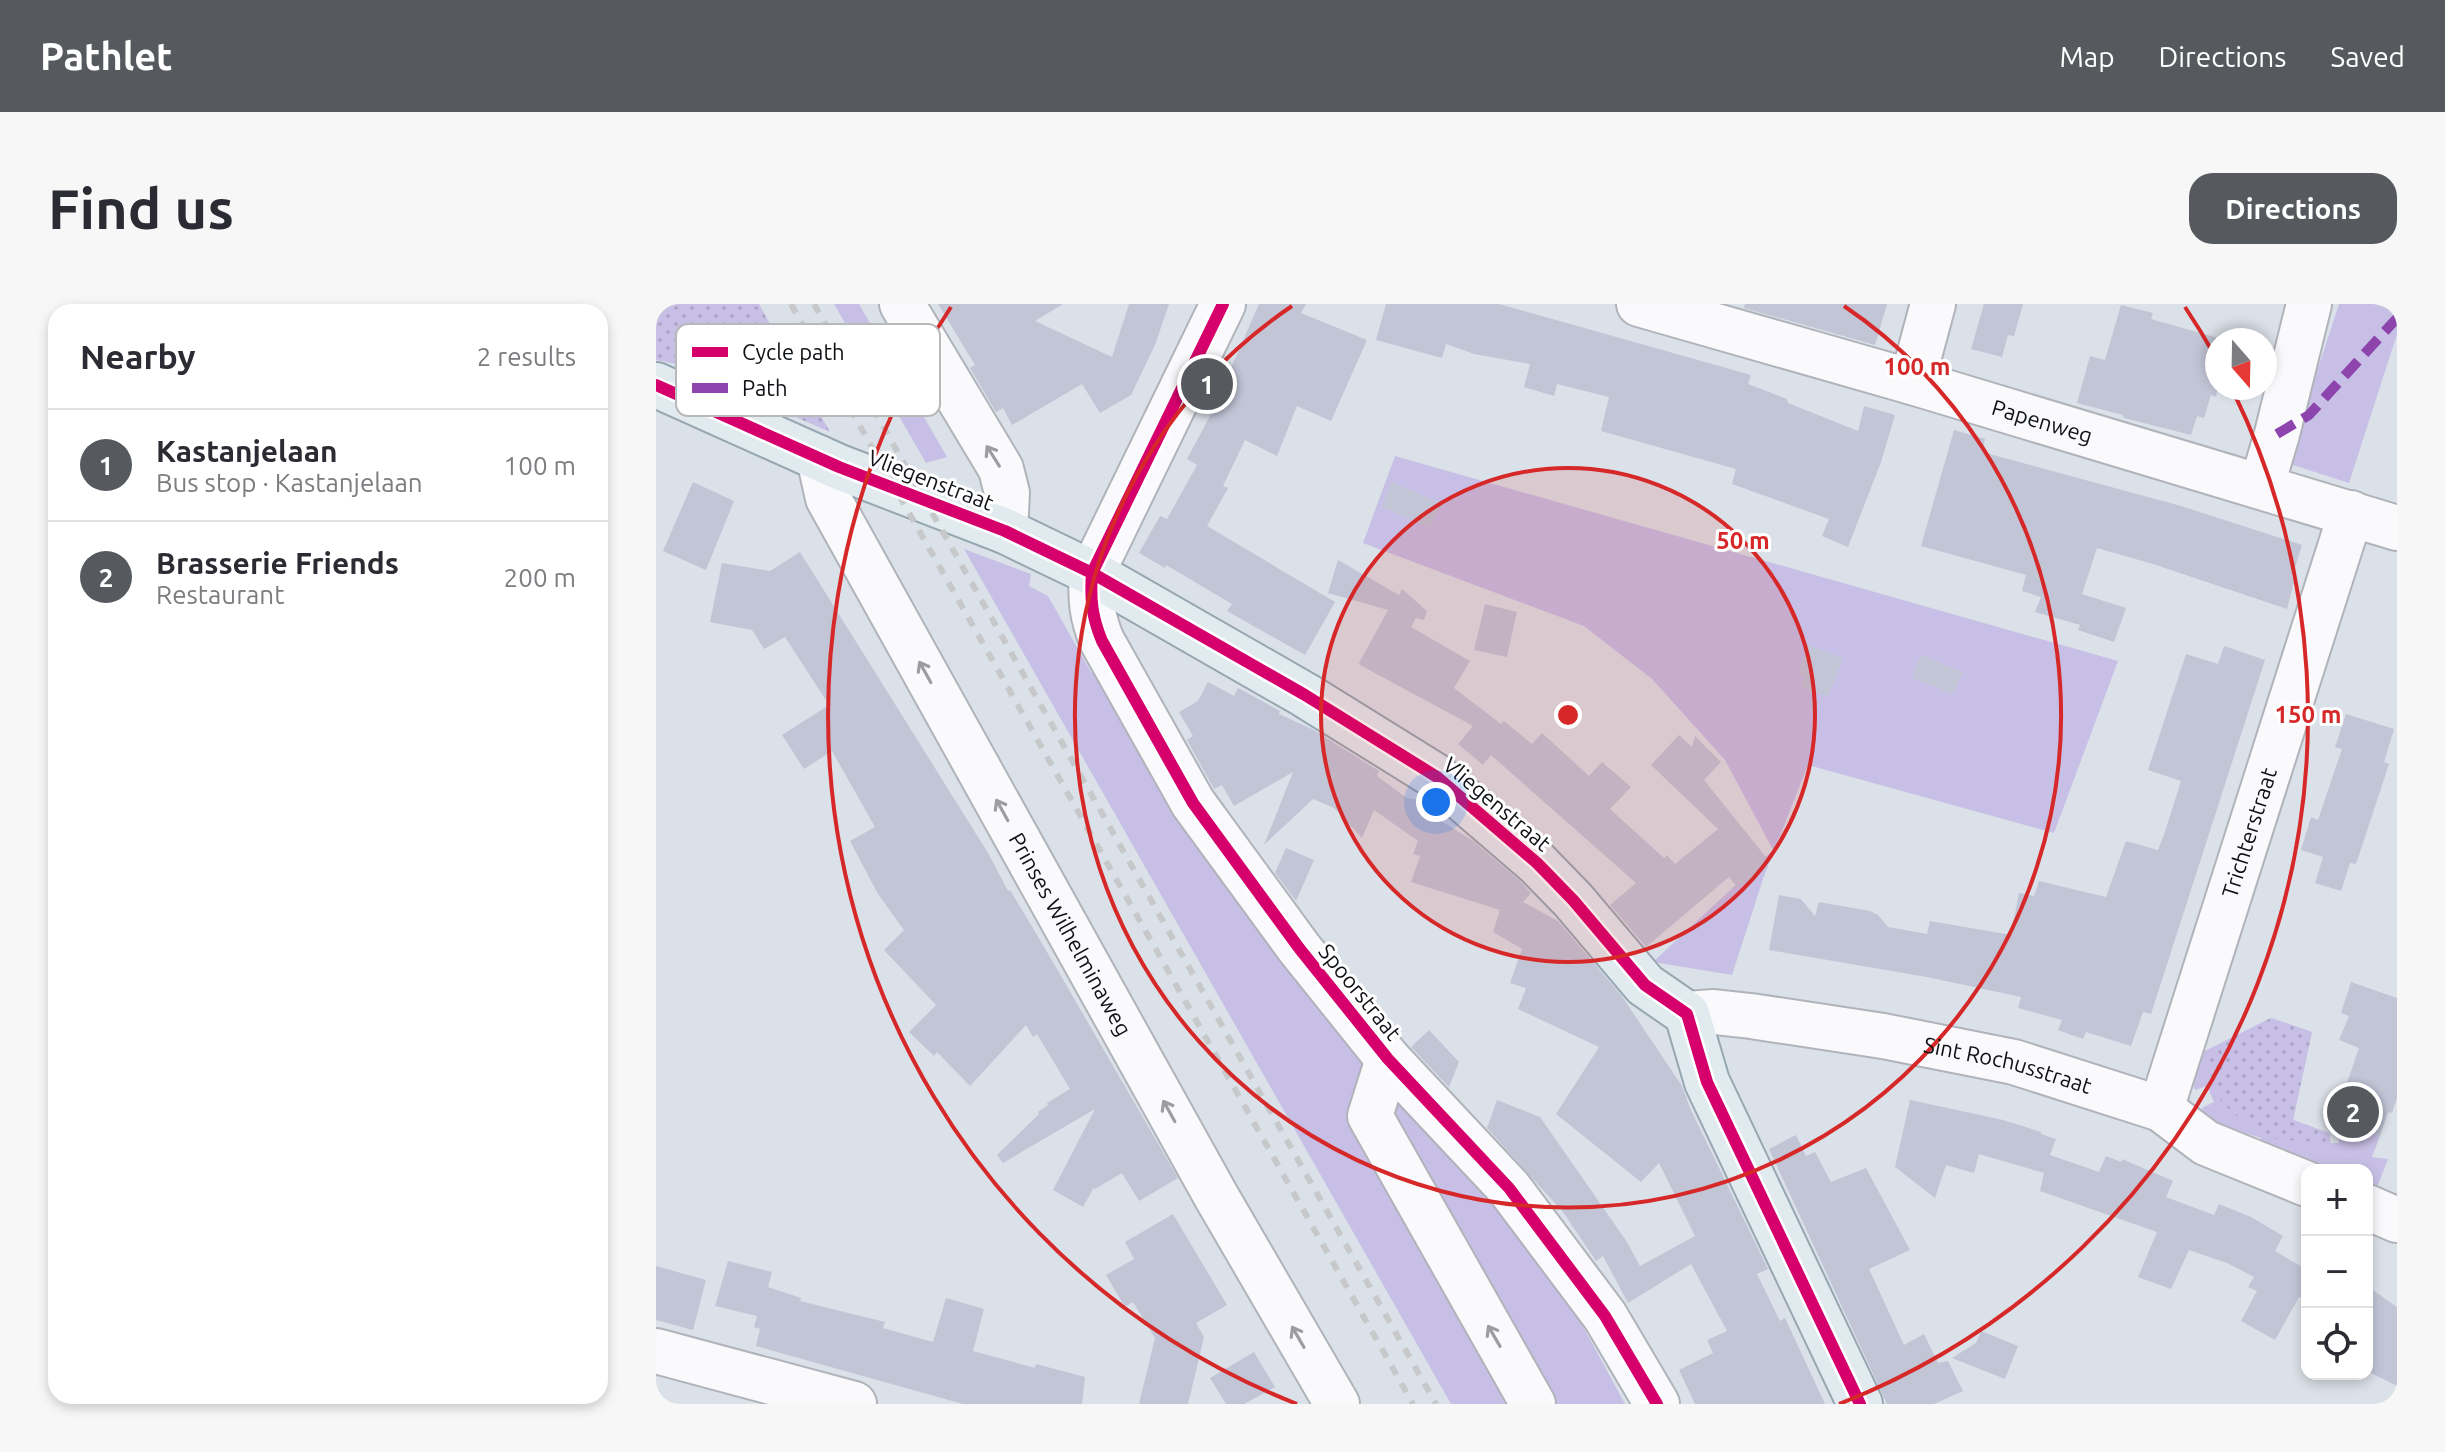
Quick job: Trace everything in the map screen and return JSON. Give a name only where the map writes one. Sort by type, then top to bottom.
[{"type":"main road","name":"Vliegenstraat","points":[[656,385],[676,394]]},
{"type":"main road","name":"Vliegenstraat","points":[[725,416],[819,458],[1005,531],[1092,573],[1305,695],[1437,777],[1537,863],[1573,900],[1645,985],[1687,1014]]},
{"type":"main road","points":[[1687,1014],[1707,1082],[1860,1404]]},
{"type":"street","points":[[902,304],[914,324]]},
{"type":"street","points":[[1092,573],[1223,304]]},
{"type":"street","name":"Papenweg","points":[[1639,304],[2262,485],[2397,528]]},
{"type":"street","points":[[1912,382],[1933,304]]},
{"type":"street","points":[[2262,485],[2309,304]]},
{"type":"street","points":[[940,367],[1001,469],[1007,493],[1005,531]]},
{"type":"street","name":"Prinses Wilhelminaweg","points":[[819,458],[828,498],[1208,1182],[1337,1404]]},
{"type":"street","name":"Trichterstraat","points":[[2161,1109],[2351,513]]},
{"type":"street","name":"Spoorstraat","points":[[1092,573],[1091,609],[1102,641],[1193,803],[1299,948],[1388,1059],[1509,1188],[1605,1316],[1657,1404]]},
{"type":"street","name":"Sint Rochusstraat","points":[[1687,1014],[1714,1012],[1751,1016],[1883,1036],[2014,1062],[2161,1109],[2206,1143],[2301,1182]]},
{"type":"street","points":[[1388,1059],[1370,1116],[1533,1404]]},
{"type":"street","points":[[2373,1210],[2397,1220]]},
{"type":"street","points":[[656,1351],[854,1404]]},
{"type":"shaded area","points":[[656,304],[759,304],[770,324],[676,324],[676,365],[656,360]]},
{"type":"shaded area","points":[[834,304],[859,304],[871,324],[846,324]]},
{"type":"shaded area","points":[[2339,304],[2374,304],[2397,312],[2397,334],[2349,483],[2287,463]]},
{"type":"shaded area","points":[[793,416],[821,416],[830,432]]},
{"type":"shaded area","points":[[899,416],[923,416],[947,457],[926,463]]},
{"type":"shaded area","points":[[1395,456],[2118,661],[2054,833],[1808,765],[1764,876],[1732,975],[1653,962],[1773,850],[1725,760],[1652,679],[1584,626],[1363,543]]},
{"type":"shaded area","points":[[964,549],[1031,574],[1029,586],[1048,596],[1091,672],[1098,674],[1209,863],[1302,985],[1540,1261],[1580,1321],[1625,1404],[1451,1404]]},
{"type":"shaded area","points":[[2271,1018],[2312,1032],[2293,1120],[2329,1133],[2331,1143],[2339,1143],[2338,1122],[2380,1136],[2372,1157],[2388,1159],[2374,1195],[2373,1164],[2301,1166],[2261,1150],[2261,1138],[2219,1125],[2205,1117],[2202,1108],[2214,1102],[2207,1086],[2195,1090],[2192,1082],[2205,1051]]},
{"type":"shaded area","points":[[2271,1018],[2312,1032],[2293,1120],[2329,1133],[2330,1143],[2262,1138],[2262,1127],[2235,1114],[2220,1099],[2205,1051]]},
{"type":"building","points":[[938,304],[1063,304],[1035,321],[1112,357],[1129,304],[1169,304],[1155,345],[1131,395],[1100,413],[1082,384],[1012,425],[1003,408],[996,412],[970,368],[975,365]]},
{"type":"building","points":[[1259,304],[1306,304],[1301,313],[1367,340],[1331,421],[1297,406],[1277,456],[1245,440],[1223,486],[1228,488],[1207,526],[1335,602],[1305,655],[1227,611],[1232,604],[1166,565],[1165,568],[1139,553],[1160,516],[1167,519],[1197,465],[1187,459],[1210,416]]},
{"type":"building","points":[[1386,304],[1499,304],[1751,375],[1748,384],[1858,431],[1864,406],[1895,415],[1881,462],[1848,547],[1822,536],[1829,519],[1732,484],[1736,469],[1601,431],[1609,397],[1557,384],[1554,396],[1524,387],[1530,364],[1474,354],[1446,344],[1442,358],[1376,340]]},
{"type":"building","points":[[1745,304],[1887,304],[1875,345],[1744,308]]},
{"type":"building","points":[[1984,304],[2023,304],[2014,336],[2008,335],[2002,357],[1971,349]]},
{"type":"building","points":[[2121,305],[2153,313],[2151,319],[2205,334],[2205,400],[2209,400],[2204,418],[2197,416],[2191,435],[2077,403],[2090,356],[2105,360]]},
{"type":"building","points":[[1954,430],[1985,439],[1982,452],[2181,506],[2302,545],[2292,577],[2295,578],[2287,609],[2097,548],[2082,594],[2126,608],[2114,642],[2078,630],[2080,625],[2035,612],[2041,597],[2022,591],[2026,575],[1921,546]]},
{"type":"building","points":[[693,482],[734,501],[706,570],[663,551]]},
{"type":"building","points":[[1391,482],[1441,503],[1430,528],[1382,507]]},
{"type":"building","points":[[800,552],[988,853],[1178,1178],[1139,1201],[1122,1173],[1094,1187],[1083,1207],[1053,1190],[1095,1109],[1003,1163],[997,1155],[1047,1103],[1070,1089],[1037,1034],[1033,1037],[1026,1025],[970,1086],[937,1052],[934,1056],[909,1032],[936,1005],[884,950],[904,930],[878,894],[850,841],[875,827],[832,751],[804,769],[782,735],[829,705],[785,637],[764,649],[752,630],[710,622],[722,563],[770,571]]},
{"type":"building","points":[[1338,560],[1399,595],[1402,589],[1427,611],[1424,620],[1416,618],[1411,627],[1470,661],[1454,688],[1532,744],[1542,733],[1589,776],[1602,762],[1631,787],[1610,809],[1664,858],[1667,855],[1675,864],[1718,829],[1651,765],[1679,735],[1692,747],[1695,736],[1721,762],[1704,780],[1770,862],[1738,888],[1729,877],[1646,947],[1610,905],[1636,883],[1491,755],[1483,765],[1458,744],[1473,726],[1360,665],[1388,610],[1328,593]]},
{"type":"building","points":[[1485,604],[1517,612],[1507,657],[1474,650]]},
{"type":"building","points":[[1808,645],[1843,658],[1828,697],[1800,687],[1804,676],[1798,674]]},
{"type":"building","points":[[2224,646],[2265,660],[2151,1014],[2143,1012],[2131,1046],[2086,1032],[2083,1039],[2058,1030],[2062,1020],[2018,1008],[2021,997],[1927,977],[1769,950],[1779,895],[1801,899],[1815,916],[1819,902],[1870,911],[1888,927],[1927,934],[1930,921],[2011,935],[2019,893],[2034,896],[2039,881],[2106,897],[2126,841],[2158,850],[2165,832],[2181,781],[2148,770],[2186,654],[2218,664]]},
{"type":"building","points":[[1921,655],[1963,672],[1953,694],[1912,678]]},
{"type":"building","points":[[1208,682],[1234,696],[1238,688],[1379,771],[1377,776],[1407,798],[1421,800],[1428,813],[1472,840],[1520,881],[1531,893],[1523,902],[1558,921],[1621,995],[1682,1086],[1768,1269],[1757,1274],[1780,1321],[1785,1318],[1825,1404],[1695,1404],[1679,1370],[1713,1353],[1707,1340],[1727,1331],[1691,1264],[1628,1303],[1603,1256],[1596,1261],[1563,1212],[1487,1128],[1497,1100],[1540,1117],[1627,1242],[1640,1266],[1695,1236],[1659,1163],[1641,1182],[1556,1114],[1599,1047],[1518,1009],[1526,988],[1510,983],[1522,949],[1493,932],[1500,910],[1411,882],[1420,856],[1413,854],[1418,841],[1374,810],[1362,838],[1334,808],[1313,799],[1264,845],[1293,772],[1234,806],[1222,785],[1214,789],[1187,740],[1193,736],[1179,712],[1198,701]]},
{"type":"building","points":[[2346,714],[2394,729],[2384,762],[2389,764],[2356,864],[2350,863],[2341,891],[2315,883],[2323,857],[2301,850],[2311,817],[2318,820],[2342,749],[2335,747]]},
{"type":"building","points":[[1286,848],[1314,860],[1296,901],[1275,873]]},
{"type":"building","points":[[2351,982],[2397,998],[2397,1098],[2392,1113],[2388,1112],[2380,1136],[2334,1120],[2359,1048],[2339,1040],[2349,1016],[2341,1013]]},
{"type":"building","points":[[1429,1030],[1459,1062],[1449,1087],[1411,1047]]},
{"type":"building","points":[[1910,1100],[2003,1120],[2041,1132],[2056,1139],[2050,1155],[2099,1172],[2106,1156],[2121,1162],[2122,1159],[2173,1181],[2166,1197],[2214,1215],[2219,1204],[2251,1217],[2283,1236],[2275,1251],[2301,1266],[2301,1298],[2275,1340],[2241,1321],[2257,1291],[2248,1287],[2254,1277],[2227,1263],[2189,1250],[2171,1289],[2138,1277],[2157,1232],[2040,1191],[2044,1173],[1979,1154],[1974,1173],[1946,1165],[1935,1198],[1895,1167]]},
{"type":"building","points":[[1796,1135],[1806,1156],[1815,1152],[1831,1182],[1866,1168],[1910,1250],[1869,1269],[1904,1345],[1924,1334],[1938,1363],[1948,1361],[1963,1391],[1934,1404],[1887,1404],[1769,1149]]},
{"type":"building","points":[[1173,1214],[1227,1305],[1196,1323],[1204,1337],[1188,1404],[1139,1404],[1155,1338],[1133,1302],[1125,1307],[1106,1275],[1134,1259],[1125,1242]]},
{"type":"building","points":[[728,1261],[772,1272],[768,1287],[801,1298],[800,1301],[885,1322],[883,1328],[933,1342],[946,1298],[984,1309],[973,1351],[1035,1368],[1036,1364],[1085,1377],[1082,1404],[963,1404],[756,1346],[760,1329],[754,1327],[757,1316],[715,1306]]},
{"type":"building","points":[[656,1266],[706,1280],[693,1330],[656,1320]]},
{"type":"building","points":[[2373,1290],[2397,1307],[2397,1386],[2373,1374]]},
{"type":"building","points":[[1981,1331],[2018,1346],[2005,1379],[1952,1358],[1976,1343]]},
{"type":"building","points":[[1254,1352],[1275,1387],[1244,1404],[1226,1404],[1210,1378]]},
{"type":"railway","points":[[791,304],[802,324]]},
{"type":"railway","points":[[814,304],[825,324]]},
{"type":"railway","points":[[854,416],[1413,1404]]},
{"type":"railway","points":[[877,416],[1436,1404]]},
{"type":"marked path","points":[[2277,434],[2309,415],[2397,318]]},
{"type":"cycle path","points":[[1223,304],[1092,573],[1092,608],[1102,641],[1193,803],[1299,948],[1388,1059],[1509,1188],[1605,1316],[1657,1404]]},
{"type":"cycle path","points":[[656,385],[676,394]]},
{"type":"cycle path","points":[[725,416],[839,467],[1005,531],[1092,573],[1305,695],[1437,777],[1537,863],[1573,900],[1645,985],[1687,1014],[1707,1082],[1860,1404]]},
{"type":"place","name":"Kastanjelaan","points":[[1207,384]]},
{"type":"place","name":"Brasserie Friends","points":[[2353,1112]]}]
